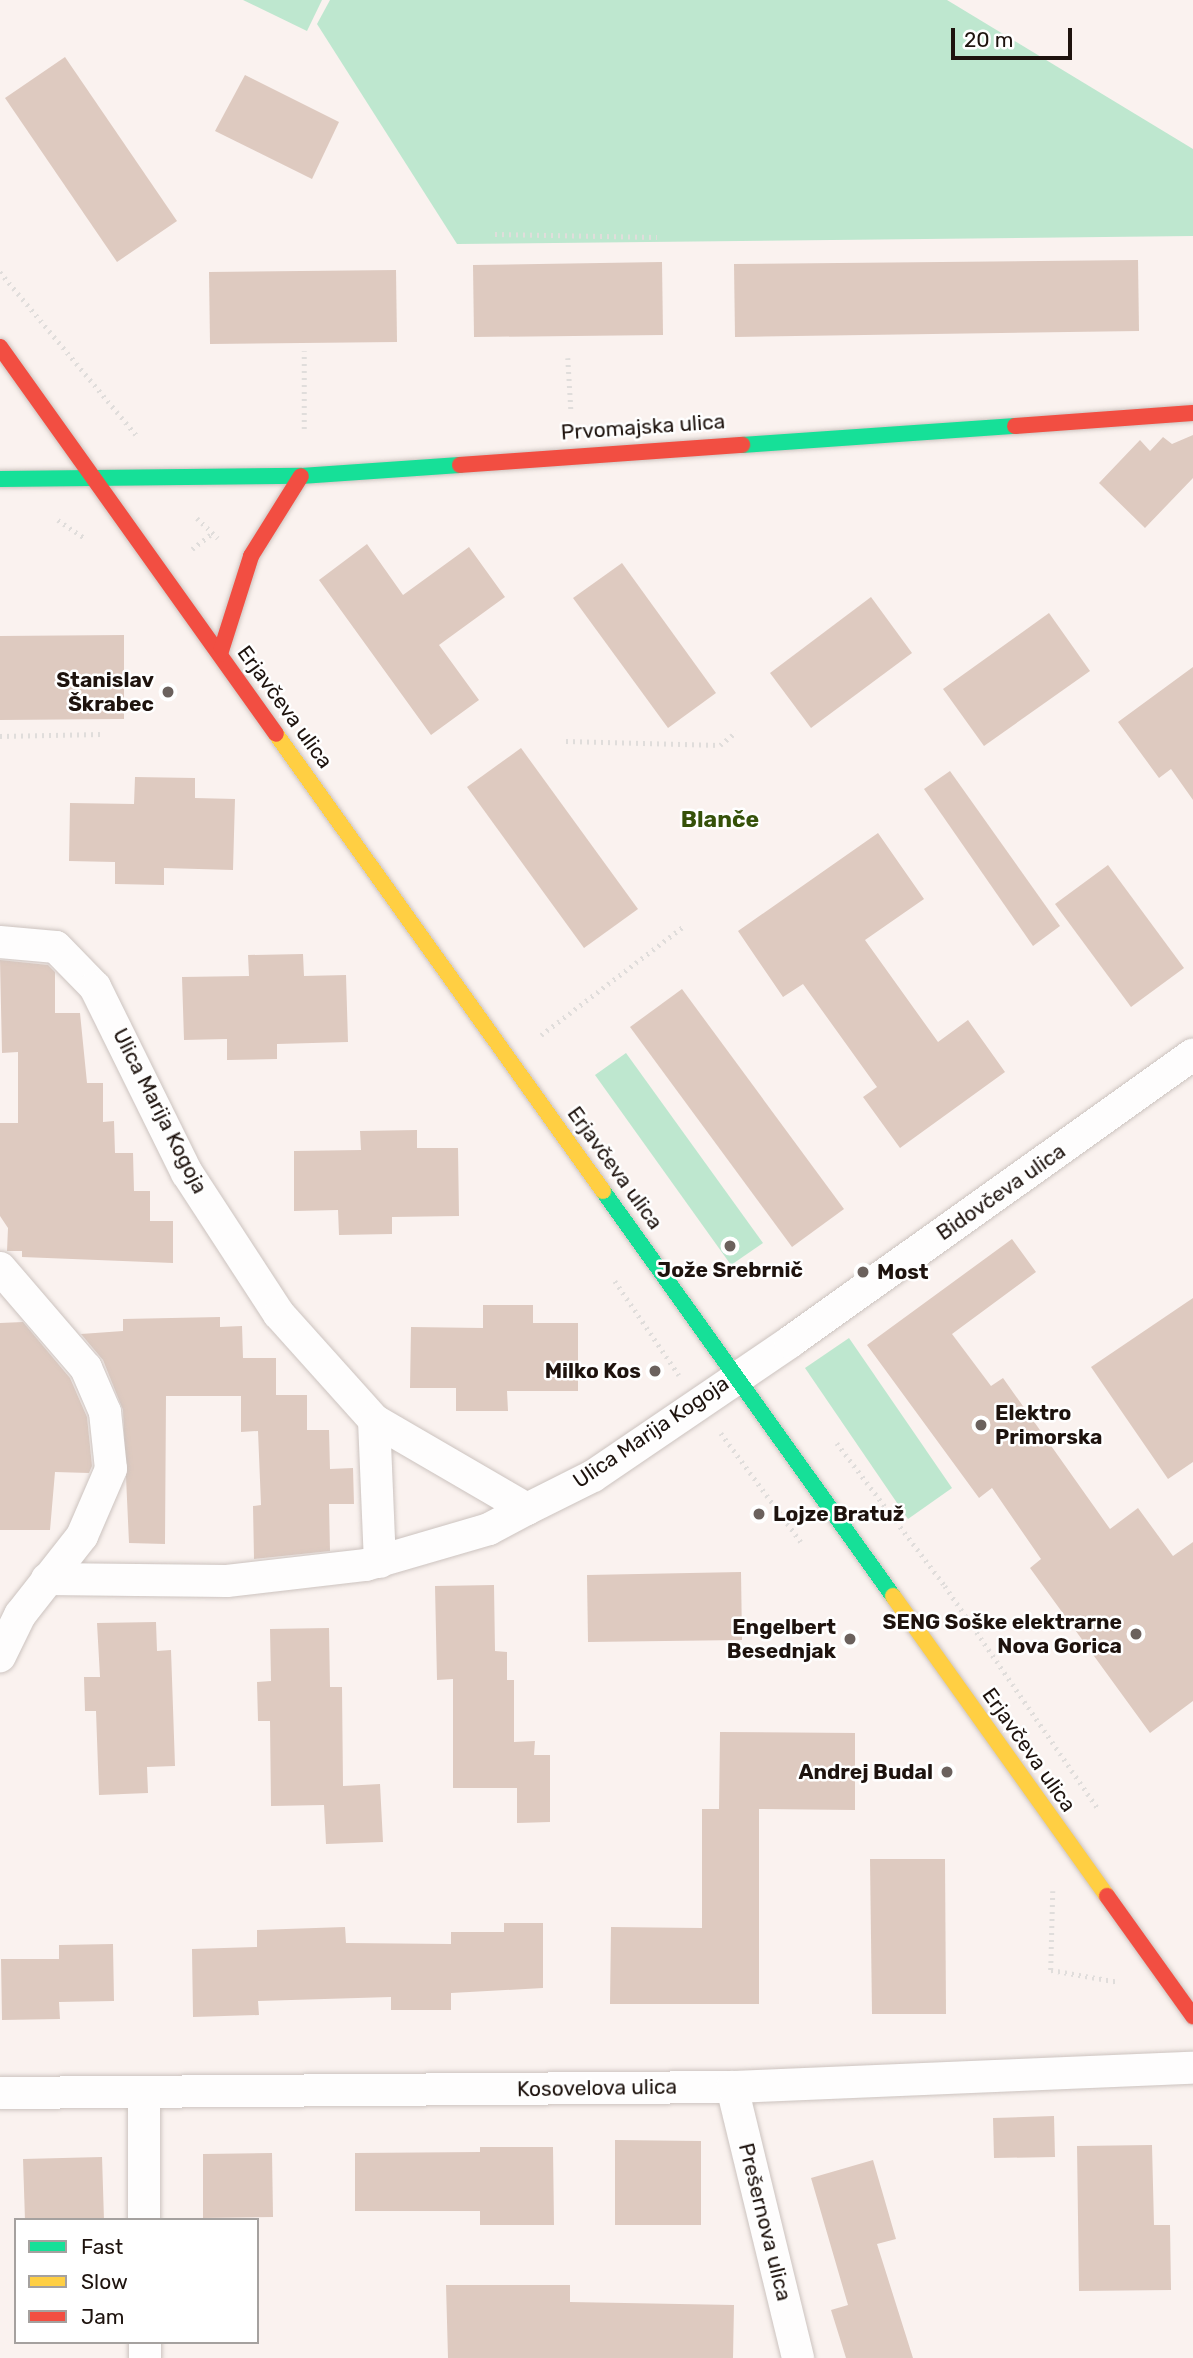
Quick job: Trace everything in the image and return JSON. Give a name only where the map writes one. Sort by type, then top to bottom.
[{"type":"main road","name":"Erjavčeva ulica","points":[[0,347],[737,1374],[1193,2016]]},
{"type":"main road","name":"Prvomajska ulica","points":[[0,479],[301,476],[1193,413]]},
{"type":"main road","points":[[220,654],[251,556],[301,476]]},
{"type":"street","name":"Ulica Marija Kogoja","points":[[0,942],[55,947],[95,987],[194,1185],[279,1314],[374,1420],[527,1508]]},
{"type":"street","name":"Bidovčeva ulica","points":[[737,1374],[1193,1055]]},
{"type":"street","points":[[0,1656],[47,1579],[82,1536],[111,1469],[105,1412],[86,1368],[3,1279]]},
{"type":"street","name":"Ulica Marija Kogoja","points":[[47,1579],[227,1581],[380,1562],[489,1529],[593,1476],[737,1374]]},
{"type":"street","points":[[374,1420],[380,1562]]},
{"type":"street","name":"Kosovelova ulica","points":[[0,2093],[144,2094],[732,2087],[1193,2068]]},
{"type":"street","name":"Prešernova ulica","points":[[732,2087],[798,2358]]},
{"type":"street","points":[[144,2094],[144,2218]]},
{"type":"path","points":[[495,234],[657,237]]},
{"type":"path","points":[[0,272],[139,438]]},
{"type":"path","points":[[304,351],[304,429]]},
{"type":"path","points":[[568,358],[570,409]]},
{"type":"path","points":[[566,741],[720,745],[736,732]]},
{"type":"path","points":[[0,736],[102,734]]},
{"type":"path","points":[[539,1036],[682,927]]},
{"type":"path","points":[[1053,1890],[1051,1970],[1119,1982]]},
{"type":"green space","points":[[243,0],[322,0],[307,31]]},
{"type":"green space","points":[[330,0],[947,0],[1193,149],[1193,236],[457,244],[317,24]]},
{"type":"green space","points":[[626,1053],[763,1243],[731,1265],[595,1075]]},
{"type":"green space","points":[[849,1338],[952,1488],[908,1519],[805,1368]]},
{"type":"building","points":[[65,57],[177,221],[117,262],[5,98]]},
{"type":"building","points":[[245,75],[339,122],[312,179],[215,131]]},
{"type":"building","points":[[1138,260],[1139,331],[735,337],[734,264]]},
{"type":"building","points":[[662,262],[663,335],[474,337],[473,265]]},
{"type":"building","points":[[396,270],[397,342],[210,344],[209,272]]},
{"type":"building","points":[[1193,435],[1193,478],[1145,528],[1099,483],[1140,440],[1150,451],[1163,437],[1172,444]]},
{"type":"building","points":[[367,544],[403,595],[469,547],[505,597],[439,645],[479,700],[431,735],[319,580]]},
{"type":"building","points":[[622,563],[716,693],[668,728],[573,598]]},
{"type":"building","points":[[871,597],[912,653],[811,728],[770,673]]},
{"type":"building","points":[[1049,613],[1090,671],[984,746],[943,689]]},
{"type":"building","points":[[124,635],[124,719],[0,720],[0,636]]},
{"type":"building","points":[[1193,667],[1193,800],[1171,769],[1159,778],[1118,722]]},
{"type":"building","points":[[521,748],[638,909],[584,948],[467,787]]},
{"type":"building","points":[[950,771],[1060,926],[1033,946],[924,789]]},
{"type":"building","points":[[135,777],[195,778],[195,798],[235,799],[233,870],[164,868],[164,885],[115,884],[115,862],[69,861],[70,803],[134,804]]},
{"type":"building","points":[[878,833],[924,899],[865,940],[938,1042],[968,1020],[1005,1072],[900,1148],[863,1097],[877,1087],[803,984],[783,997],[738,931]]},
{"type":"building","points":[[1108,865],[1184,968],[1131,1007],[1055,904]]},
{"type":"building","points":[[303,954],[304,976],[346,975],[348,1042],[277,1044],[277,1059],[227,1060],[227,1039],[184,1040],[182,977],[249,976],[248,955]]},
{"type":"building","points":[[0,960],[48,965],[55,972],[55,1013],[80,1013],[87,1083],[103,1083],[103,1122],[114,1121],[115,1153],[133,1153],[134,1191],[150,1191],[150,1221],[173,1221],[173,1263],[22,1257],[22,1251],[7,1251],[8,1228],[0,1216],[0,1123],[18,1123],[18,1052],[2,1053]]},
{"type":"building","points":[[682,989],[844,1209],[792,1247],[630,1027]]},
{"type":"building","points":[[417,1130],[417,1148],[458,1148],[459,1216],[392,1217],[392,1234],[339,1235],[338,1210],[294,1211],[294,1151],[361,1150],[360,1131]]},
{"type":"building","points":[[1012,1239],[1036,1272],[952,1334],[991,1386],[1003,1378],[1110,1529],[1138,1508],[1173,1556],[1193,1542],[1193,1701],[1150,1733],[1030,1568],[1041,1559],[992,1488],[979,1498],[867,1345]]},
{"type":"building","points":[[1193,1298],[1193,1462],[1168,1479],[1091,1367]]},
{"type":"building","points":[[483,1305],[533,1305],[533,1323],[578,1323],[578,1391],[507,1391],[508,1411],[456,1411],[456,1388],[410,1388],[411,1327],[483,1328]]},
{"type":"building","points":[[220,1317],[220,1327],[242,1326],[243,1358],[276,1358],[276,1395],[307,1395],[307,1430],[329,1430],[330,1469],[353,1468],[354,1504],[329,1504],[330,1551],[254,1559],[253,1506],[261,1505],[258,1431],[241,1432],[241,1396],[166,1396],[165,1544],[129,1543],[123,1410],[103,1360],[81,1334],[123,1331],[123,1319]]},
{"type":"building","points":[[23,1322],[70,1378],[87,1417],[92,1466],[89,1473],[55,1472],[50,1530],[0,1530],[0,1323]]},
{"type":"building","points":[[741,1572],[742,1640],[588,1642],[587,1575]]},
{"type":"building","points":[[494,1585],[495,1651],[507,1652],[507,1680],[514,1680],[514,1742],[535,1741],[534,1755],[550,1755],[550,1822],[517,1823],[517,1788],[453,1788],[453,1679],[437,1680],[435,1586]]},
{"type":"building","points":[[156,1622],[157,1651],[171,1650],[175,1766],[147,1767],[148,1793],[99,1795],[96,1711],[85,1711],[84,1677],[100,1677],[97,1623]]},
{"type":"building","points":[[329,1628],[330,1687],[342,1687],[343,1786],[380,1784],[383,1842],[326,1844],[324,1805],[271,1806],[270,1721],[258,1721],[257,1682],[271,1681],[270,1629]]},
{"type":"building","points":[[720,1732],[855,1733],[855,1810],[759,1809],[759,2004],[610,2004],[611,1927],[702,1928],[702,1809],[719,1809]]},
{"type":"building","points":[[870,1859],[945,1859],[946,2014],[872,2014]]},
{"type":"building","points":[[504,1923],[543,1923],[543,1988],[451,1993],[451,2010],[391,2010],[391,1997],[258,2001],[259,2015],[193,2017],[192,1949],[257,1947],[257,1930],[345,1927],[346,1943],[451,1944],[451,1932],[504,1932]]},
{"type":"building","points":[[113,1944],[114,2001],[59,2002],[60,2019],[2,2020],[1,1959],[59,1959],[59,1945]]},
{"type":"building","points":[[1054,2116],[1055,2157],[994,2158],[993,2118]]},
{"type":"building","points":[[615,2140],[701,2141],[701,2225],[615,2225]]},
{"type":"building","points":[[1152,2145],[1154,2225],[1170,2225],[1171,2290],[1079,2291],[1077,2146]]},
{"type":"building","points":[[480,2147],[553,2147],[554,2225],[480,2225],[480,2211],[355,2211],[355,2153],[480,2152]]},
{"type":"building","points":[[272,2153],[273,2217],[203,2218],[203,2154]]},
{"type":"building","points":[[102,2157],[104,2218],[25,2218],[23,2159]]},
{"type":"building","points":[[873,2160],[896,2239],[877,2244],[913,2358],[846,2358],[831,2310],[848,2305],[811,2178]]},
{"type":"building","points":[[446,2285],[570,2285],[570,2302],[734,2305],[733,2358],[448,2358]]},
{"type":"traffic: fast","points":[[742,445],[1015,426]]},
{"type":"traffic: fast","points":[[0,479],[301,476],[460,465]]},
{"type":"traffic: fast","points":[[603,1191],[893,1596]]},
{"type":"traffic: slow","points":[[276,734],[603,1191]]},
{"type":"traffic: slow","points":[[893,1596],[1107,1896]]},
{"type":"traffic: jam","points":[[0,347],[276,734]]},
{"type":"traffic: jam","points":[[1015,426],[1193,413]]},
{"type":"traffic: jam","points":[[460,465],[742,445]]},
{"type":"traffic: jam","points":[[220,654],[251,556],[301,476]]},
{"type":"traffic: jam","points":[[1107,1896],[1193,2016]]},
{"type":"place","name":"Stanislav Škrabec","points":[[168,692]]},
{"type":"place","name":"Jože Srebrnič","points":[[730,1246]]},
{"type":"place","name":"Most","points":[[863,1272]]},
{"type":"place","name":"Milko Kos","points":[[655,1371]]},
{"type":"place","name":"Elektro Primorska","points":[[981,1425]]},
{"type":"place","name":"Lojze Bratuž","points":[[759,1514]]},
{"type":"place","name":"SENG Soške elektrarne Nova Gorica","points":[[1136,1634]]},
{"type":"place","name":"Engelbert Besednjak","points":[[850,1639]]},
{"type":"place","name":"Andrej Budal","points":[[947,1772]]},
{"type":"district","name":"Blanče","points":[[720,819]]}]
